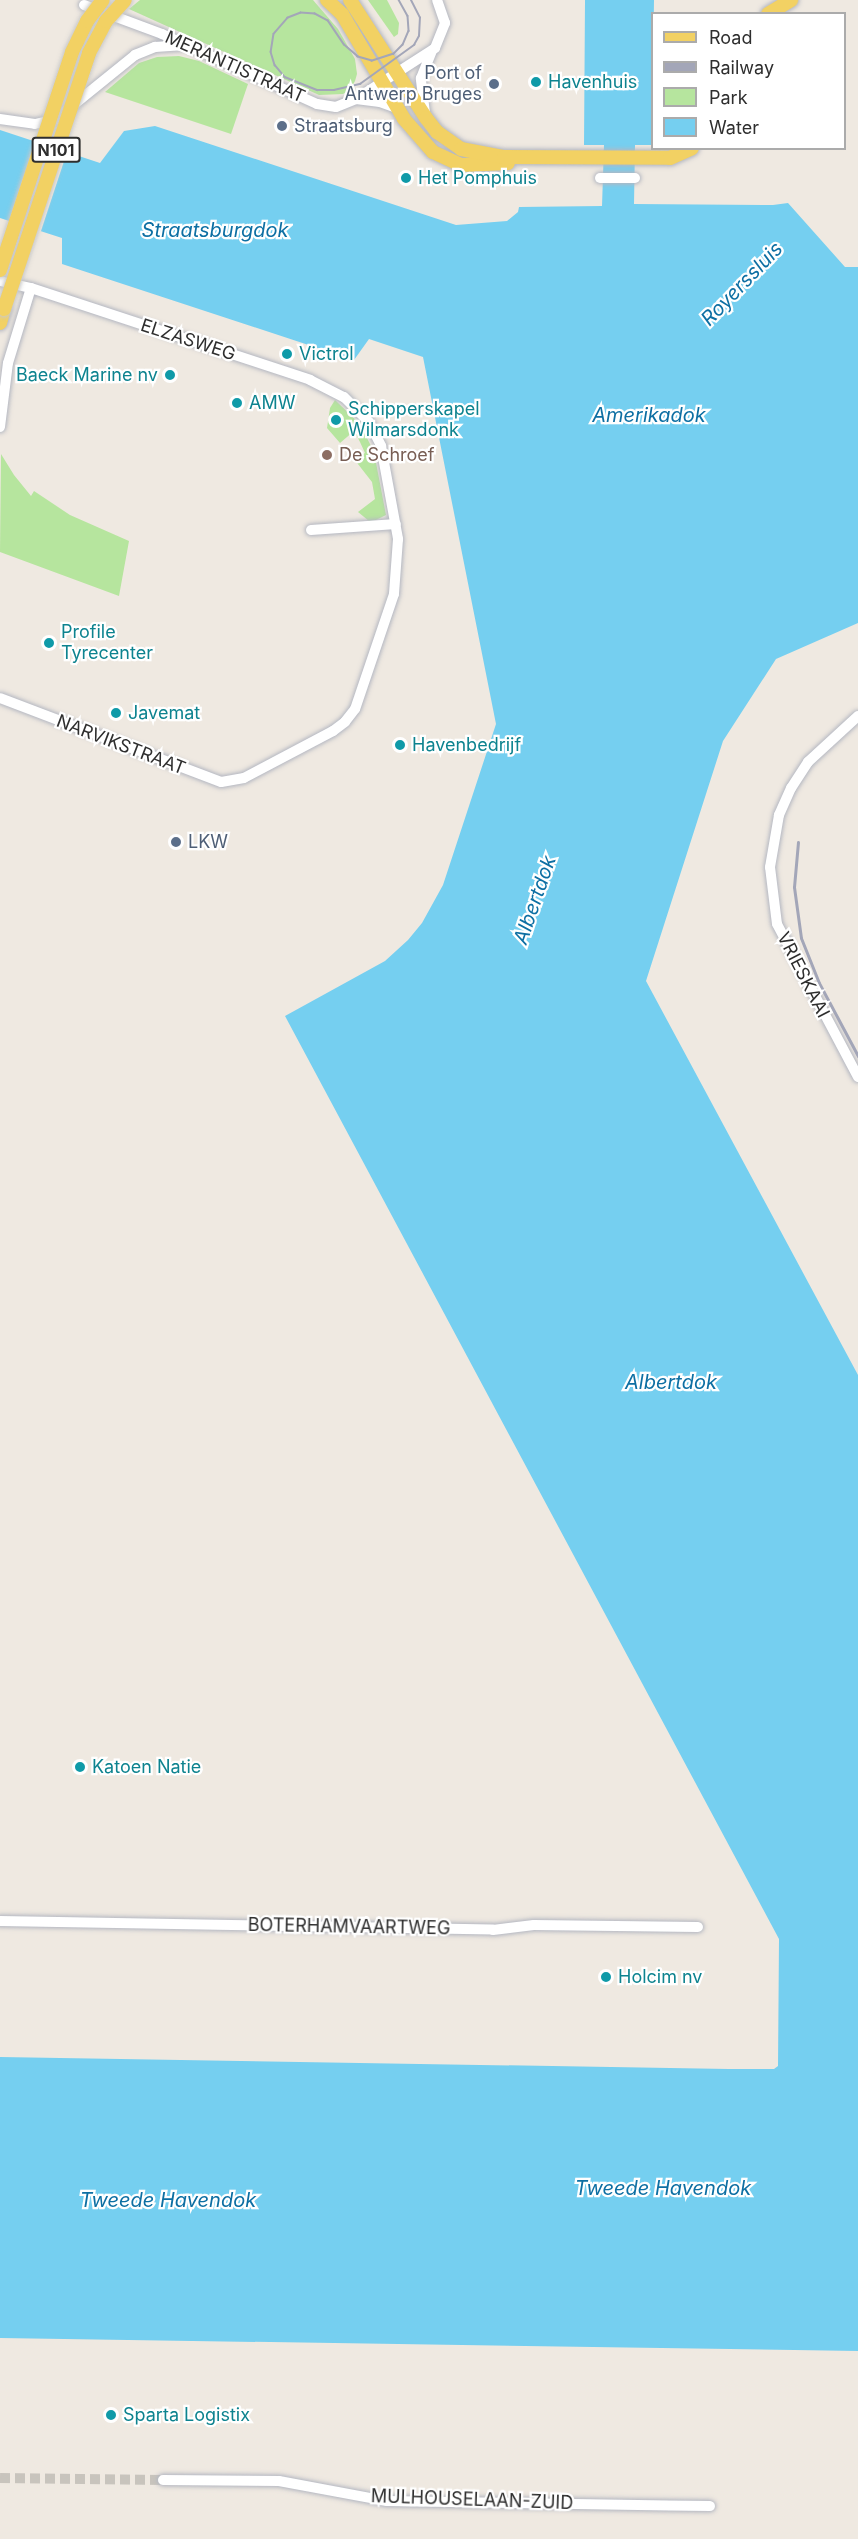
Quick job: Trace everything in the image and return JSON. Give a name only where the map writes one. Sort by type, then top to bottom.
[{"type":"main road","name":"N101","points":[[0,270],[72,52],[87,21],[103,0]]},
{"type":"main road","name":"N101","points":[[0,322],[89,53],[106,21],[125,0]]},
{"type":"main road","points":[[327,0],[342,14],[400,110],[414,131],[433,152],[455,164],[499,165],[527,157]]},
{"type":"main road","points":[[350,0],[426,118],[437,132],[462,149],[492,156],[601,158],[670,158],[688,150]]},
{"type":"main road","points":[[771,12],[791,0]]},
{"type":"street","points":[[426,118],[420,85],[422,70],[432,50],[438,44],[445,23],[437,0]]},
{"type":"street","name":"MERANTISTRAAT","points":[[84,5],[187,45],[317,105],[336,107],[356,99],[432,50]]},
{"type":"street","points":[[0,119],[35,124],[56,119],[135,55],[154,47],[187,45]]},
{"type":"street","points":[[356,99],[380,102],[400,110]]},
{"type":"street","points":[[600,178],[635,178]]},
{"type":"street","name":"ELZASWEG","points":[[0,281],[31,288],[310,380],[344,397],[365,417],[376,433],[385,460],[396,524],[397,570],[394,594],[355,709],[345,722],[333,731],[244,778]]},
{"type":"street","points":[[0,425],[8,363],[31,288]]},
{"type":"street","points":[[311,530],[396,524]]},
{"type":"street","name":"NARVIKSTRAAT","points":[[0,698],[222,783],[244,778]]},
{"type":"street","name":"VRIESKAAI","points":[[858,716],[808,762],[791,788],[779,815],[770,867],[771,897],[777,924],[858,1077]]},
{"type":"street","name":"BOTERHAMVAARTWEG","points":[[0,1920],[494,1930],[534,1925],[698,1927]]},
{"type":"street","name":"MULHOUSELAAN-ZUID","points":[[163,2480],[279,2481],[387,2501],[710,2506]]},
{"type":"green space","points":[[140,0],[313,0],[338,29],[355,59],[357,74],[355,81],[350,90],[343,94],[319,95],[129,9]]},
{"type":"green space","points":[[368,0],[387,0],[399,23],[398,34],[394,37]]},
{"type":"green space","points":[[179,56],[199,61],[248,84],[231,134],[105,92],[139,63],[157,57]]},
{"type":"green space","points":[[335,400],[360,424],[374,452],[386,515],[376,520],[369,521],[358,512],[375,499],[372,482],[354,459],[365,453],[360,442],[354,431],[340,443],[327,428],[330,408]]},
{"type":"green space","points":[[1,454],[31,496],[34,491],[70,515],[129,541],[119,596],[0,552]]},
{"type":"water","points":[[585,0],[654,0],[654,12],[651,12],[651,145],[635,145],[634,204],[773,205],[788,203],[845,267],[858,267],[858,623],[776,659],[723,741],[646,981],[858,1375],[858,2351],[0,2338],[0,2057],[729,2069],[774,2069],[778,2066],[779,1939],[285,1016],[385,961],[408,940],[422,923],[443,885],[496,724],[423,357],[369,339],[354,360],[62,264],[62,238],[0,218],[0,130],[100,163],[124,131],[155,126],[456,225],[507,221],[518,212],[519,207],[602,206],[604,145],[584,145]]},
{"type":"pier","points":[[36,139],[68,149],[40,234],[8,224]]},
{"type":"tunnel","points":[[0,2478],[163,2480]]},
{"type":"tram line","points":[[399,0],[408,16],[409,31],[403,45],[394,54],[372,61],[358,57],[344,45],[328,21],[315,14],[301,13],[288,18],[274,34],[271,52],[275,65],[285,77],[317,90],[334,90],[360,84],[414,45],[419,36],[420,18],[411,0]]},
{"type":"railway","points":[[798,842],[794,887],[801,938],[819,983],[858,1056]]},
{"type":"place","name":"Havenhuis","points":[[536,82]]},
{"type":"place","name":"Port of Antwerp Bruges","points":[[494,84]]},
{"type":"place","name":"Straatsburg","points":[[282,126]]},
{"type":"place","name":"Het Pomphuis","points":[[406,178]]},
{"type":"place","name":"Victrol","points":[[287,354]]},
{"type":"place","name":"Baeck Marine nv","points":[[170,375]]},
{"type":"place","name":"AMW","points":[[237,403]]},
{"type":"place","name":"Schipperskapel Wilmarsdonk","points":[[336,420]]},
{"type":"place","name":"De Schroef","points":[[327,455]]},
{"type":"place","name":"Profile Tyrecenter","points":[[49,643]]},
{"type":"place","name":"Javemat","points":[[116,713]]},
{"type":"place","name":"Havenbedrijf","points":[[400,745]]},
{"type":"place","name":"LKW","points":[[176,842]]},
{"type":"place","name":"Katoen Natie","points":[[80,1767]]},
{"type":"place","name":"Holcim nv","points":[[606,1977]]},
{"type":"place","name":"Sparta Logistix","points":[[111,2415]]},
{"type":"water label","name":"Straatsburgdok","points":[[215,230]]},
{"type":"water label","name":"Royerssluis","points":[[742,284]]},
{"type":"water label","name":"Amerikadok","points":[[649,415]]},
{"type":"water label","name":"Albertdok","points":[[535,900]]},
{"type":"water label","name":"Albertdok","points":[[671,1382]]},
{"type":"water label","name":"Tweede Havendok","points":[[663,2188]]},
{"type":"water label","name":"Tweede Havendok","points":[[168,2200]]}]
